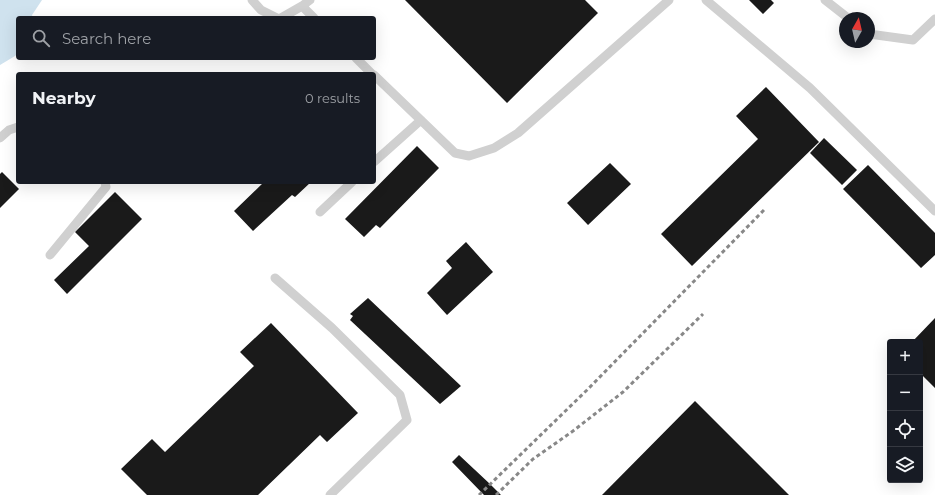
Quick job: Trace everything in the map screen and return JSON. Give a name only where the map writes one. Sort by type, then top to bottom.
[{"type":"lane","points":[[252,0],[261,10],[273,16]]},
{"type":"lane","points":[[284,16],[310,0]]},
{"type":"lane","points":[[376,78],[455,153],[469,156],[494,148],[518,133],[669,0]]},
{"type":"lane","points":[[706,0],[810,88],[935,211]]},
{"type":"lane","points":[[825,0],[840,12]]},
{"type":"lane","points":[[302,6],[312,16]]},
{"type":"lane","points":[[875,35],[913,40],[935,19]]},
{"type":"lane","points":[[358,60],[370,72]]},
{"type":"lane","points":[[376,160],[421,120]]},
{"type":"lane","points":[[0,138],[9,130],[16,128]]},
{"type":"lane","points":[[50,255],[106,187],[105,184]]},
{"type":"lane","points":[[320,212],[350,184]]},
{"type":"lane","points":[[275,278],[332,328],[400,394],[407,420],[330,495]]},
{"type":"water","points":[[0,0],[42,0],[32,16],[16,16],[16,55],[0,65]]},
{"type":"building","points":[[405,0],[585,0],[598,13],[507,103]]},
{"type":"building","points":[[749,0],[771,0],[774,3],[763,14]]},
{"type":"building","points":[[766,87],[819,142],[692,266],[661,234],[758,139],[736,116]]},
{"type":"building","points":[[824,138],[857,170],[842,185],[810,153]]},
{"type":"building","points":[[417,146],[439,168],[380,228],[376,225],[364,237],[345,219]]},
{"type":"building","points":[[610,163],[631,184],[588,225],[567,203]]},
{"type":"building","points":[[868,165],[935,233],[935,255],[921,268],[843,189]]},
{"type":"building","points":[[2,172],[19,189],[0,208],[0,174]]},
{"type":"building","points":[[262,184],[309,184],[295,197],[292,195],[253,231],[234,211]]},
{"type":"building","points":[[115,192],[142,219],[67,294],[54,280],[89,246],[75,232]]},
{"type":"building","points":[[466,242],[493,272],[447,315],[427,293],[452,268],[446,261]]},
{"type":"building","points":[[368,298],[461,386],[440,404],[350,320],[353,316],[350,314]]},
{"type":"building","points":[[935,318],[935,388],[923,376],[923,339],[915,339]]},
{"type":"building","points":[[271,323],[358,413],[327,442],[320,435],[258,495],[147,495],[121,469],[152,439],[165,452],[254,366],[240,352]]},
{"type":"building","points":[[695,401],[789,495],[602,495]]},
{"type":"building","points":[[459,455],[501,495],[484,495],[452,462]]},
{"type":"railway","points":[[479,495],[587,390],[764,210]]},
{"type":"railway","points":[[496,495],[533,459],[573,431],[623,392],[703,314]]}]
